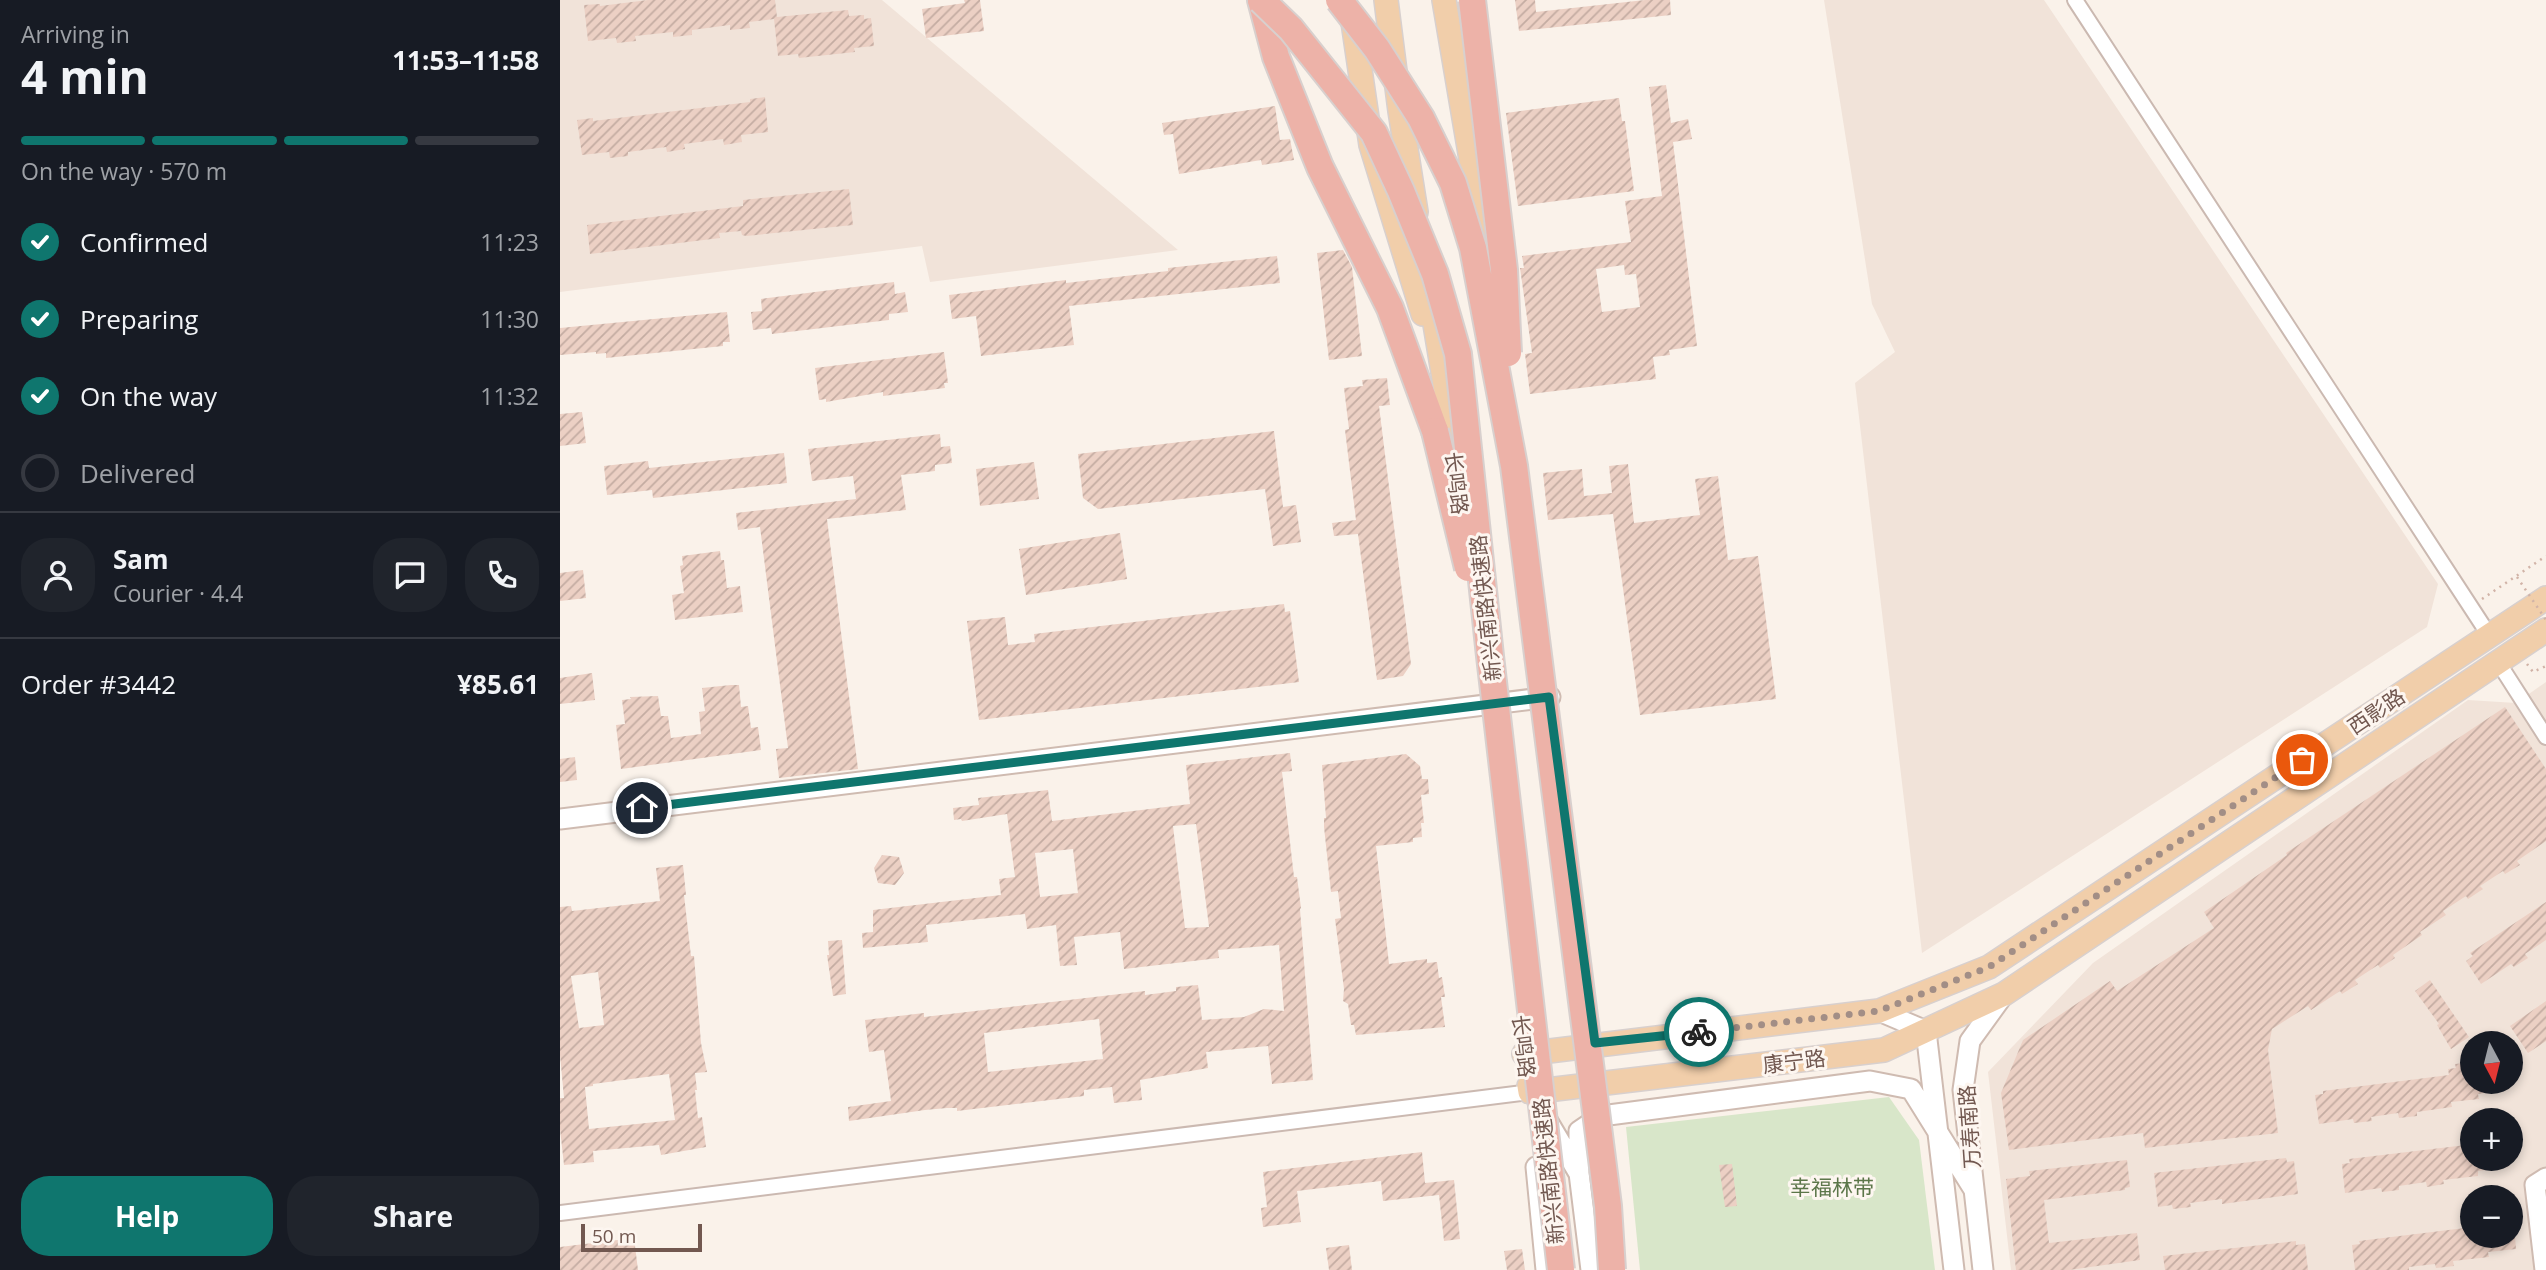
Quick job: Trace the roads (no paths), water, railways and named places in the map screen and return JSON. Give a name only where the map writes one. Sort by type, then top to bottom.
[{"type":"highway","points":[[1261,0],[1276,57],[1320,167],[1390,308],[1435,430],[1490,656]]},
{"type":"highway","name":"新兴南路快速路","points":[[1261,0],[1291,29],[1374,134],[1435,274],[1458,354],[1556,1266]]},
{"type":"highway","points":[[1339,0],[1377,50],[1421,118],[1453,183],[1473,248],[1514,466],[1608,1206],[1612,1270]]},
{"type":"highway","points":[[1472,0],[1504,270],[1514,466]]},
{"type":"highway","points":[[1608,1206],[1621,1270]]},
{"type":"main road","points":[[1350,0],[1371,145],[1445,384]]},
{"type":"main road","name":"长鸣路","points":[[1386,0],[1400,111],[1445,384],[1530,1092]]},
{"type":"main road","points":[[1444,0],[1510,386],[1601,1083]]},
{"type":"main road","name":"西影路","points":[[1524,1054],[1595,1043],[1879,1011],[1989,967],[2546,598]]},
{"type":"main road","name":"西影路","points":[[2004,994],[2546,630]]},
{"type":"main road","points":[[560,818],[1549,697]]},
{"type":"main road","name":"康宁路","points":[[1530,1092],[1884,1050],[2004,994]]},
{"type":"main road","name":"万寿南路","points":[[1983,1270],[1963,1090],[1970,1041],[2004,994]]},
{"type":"main road","points":[[1879,1011],[1926,1031],[1954,1270]]},
{"type":"main road","points":[[1591,1270],[1579,1173],[1579,1131],[1601,1116],[1870,1081],[1911,1089],[1974,1190]]},
{"type":"main road","points":[[1530,1092],[1556,1266]]},
{"type":"main road","points":[[1530,1092],[1579,1173]]},
{"type":"main road","points":[[2541,1182],[2544,1270]]},
{"type":"street","points":[[2075,0],[2490,635]]},
{"type":"street","points":[[2498,662],[2546,737]]},
{"type":"street","points":[[560,1213],[1530,1092]]},
{"type":"park label","name":"幸福林带","points":[[1832,1187]]}]
